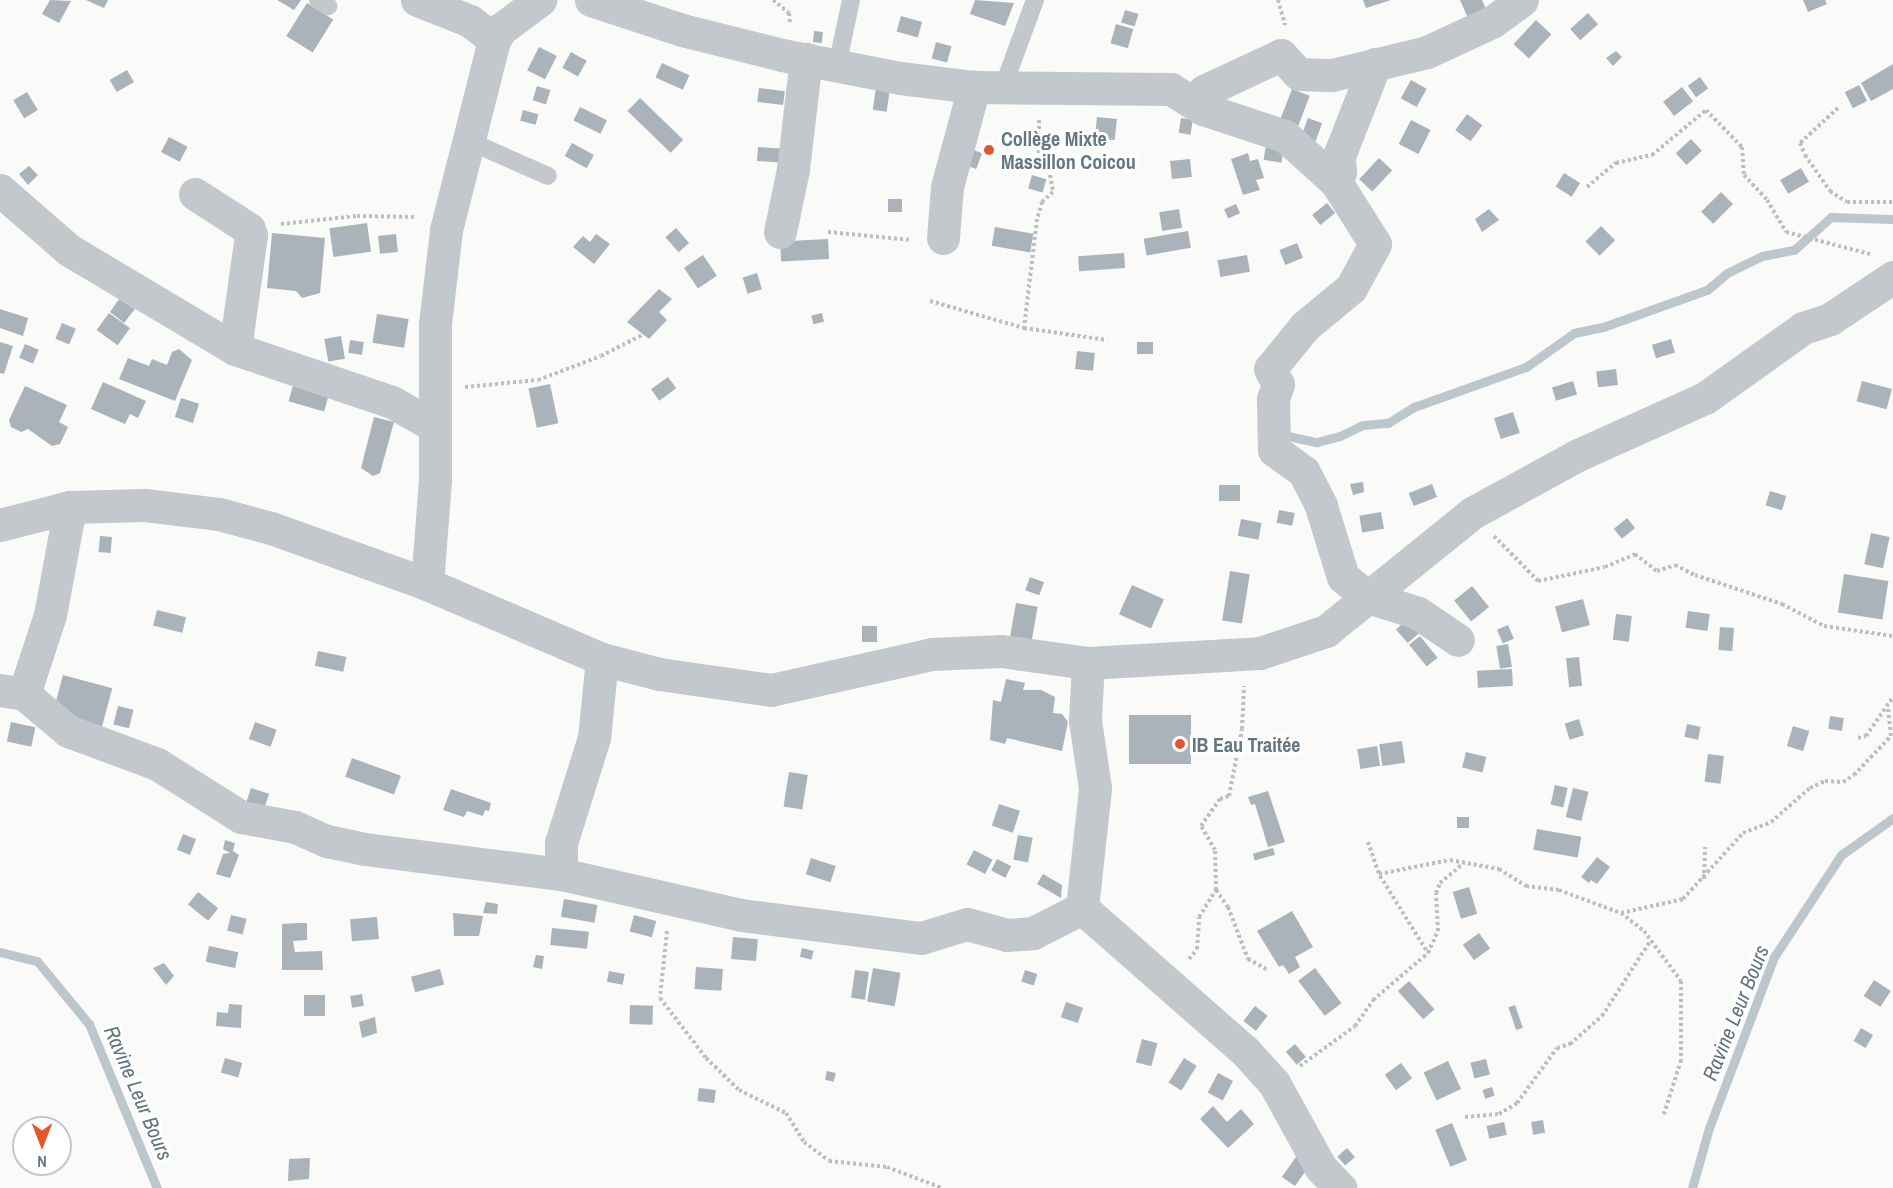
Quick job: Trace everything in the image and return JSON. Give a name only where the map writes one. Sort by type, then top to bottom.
[{"type":"street","points":[[417,0],[470,21],[494,40]]},
{"type":"street","points":[[427,584],[435,480],[434,426],[438,386],[435,324],[446,230],[494,40],[501,28],[540,0]]},
{"type":"street","points":[[591,0],[682,30],[822,63],[988,87],[1170,89],[1203,109],[1285,136],[1336,182],[1375,244],[1352,288],[1305,326],[1270,369],[1278,384],[1274,399],[1274,450],[1304,472],[1321,506],[1343,577],[1368,597],[1418,613],[1458,640]]},
{"type":"street","points":[[1203,109],[1204,91],[1281,55],[1299,74],[1332,75],[1426,52],[1492,22],[1522,0]]},
{"type":"street","points":[[780,231],[793,169],[822,63]]},
{"type":"street","points":[[1336,182],[1340,172],[1339,156],[1375,64]]},
{"type":"street","points":[[943,238],[947,187],[988,87]]},
{"type":"street","points":[[0,190],[15,207],[69,250],[235,349],[392,402],[434,426]]},
{"type":"street","points":[[195,194],[249,229],[251,241],[235,349]]},
{"type":"street","points":[[0,525],[70,507],[145,505],[219,514],[271,528],[427,584],[602,659],[659,674],[771,690],[932,654],[1001,651],[1088,663],[1246,654],[1326,631],[1472,513],[1578,455],[1705,398],[1803,328],[1830,319],[1886,267]]},
{"type":"street","points":[[70,507],[50,615],[12,692],[68,731],[157,764],[241,817],[295,827],[327,841],[364,849],[561,874],[741,915],[921,938],[946,934],[968,924],[1007,935],[1033,933],[1082,908]]},
{"type":"street","points":[[561,874],[561,843],[594,738],[602,659]]},
{"type":"street","points":[[1082,908],[1095,788],[1085,720],[1088,663]]},
{"type":"street","points":[[1082,908],[1245,1051],[1274,1083],[1321,1167],[1340,1188]]},
{"type":"lane","points":[[822,63],[851,0]]},
{"type":"lane","points":[[988,87],[1035,0]]},
{"type":"lane","points":[[470,141],[548,177]]},
{"type":"path","points":[[1024,328],[1037,219],[1042,202],[1053,192],[1049,169],[1039,160],[1040,86]]},
{"type":"path","points":[[1838,108],[1800,143],[1805,155],[1830,191],[1846,202],[1893,202]]},
{"type":"path","points":[[1587,187],[1616,163],[1652,155],[1706,110],[1742,147],[1744,175],[1767,200],[1786,231],[1886,267]]},
{"type":"path","points":[[251,241],[265,228],[357,216],[427,216],[446,230]]},
{"type":"path","points":[[828,231],[900,240],[943,238]]},
{"type":"path","points":[[930,301],[1024,328],[1107,340]]},
{"type":"path","points":[[438,386],[523,384],[601,356],[644,334]]},
{"type":"path","points":[[1472,513],[1538,581],[1605,567],[1635,554],[1656,571],[1675,565],[1695,575],[1782,604],[1824,626],[1893,636]]},
{"type":"path","points":[[1163,980],[1197,949],[1199,917],[1216,890],[1215,850],[1201,826],[1220,799],[1229,796],[1236,769],[1246,654]]},
{"type":"path","points":[[1858,738],[1866,736],[1893,697]]},
{"type":"path","points":[[1621,913],[1683,899],[1704,880],[1743,833],[1771,822],[1810,788],[1825,781],[1843,782],[1854,775],[1891,736],[1888,706]]},
{"type":"path","points":[[1368,842],[1379,874],[1428,953]]},
{"type":"path","points":[[1704,880],[1705,847]]},
{"type":"path","points":[[1379,874],[1450,860],[1499,869],[1526,886],[1559,890],[1621,913],[1651,940],[1681,981],[1681,1060],[1664,1114]]},
{"type":"path","points":[[1274,1083],[1355,1026],[1373,1000],[1428,953],[1438,931],[1436,893],[1440,883],[1465,863]]},
{"type":"path","points":[[1216,890],[1228,906],[1242,949],[1248,959],[1266,969]]},
{"type":"path","points":[[656,896],[668,924],[660,998],[706,1058],[739,1090],[786,1113],[804,1142],[829,1161],[887,1167],[942,1188]]},
{"type":"path","points":[[1465,1117],[1499,1114],[1517,1103],[1557,1048],[1570,1044],[1602,1016],[1651,940]]},
{"type":"building","points":[[50,0],[71,1],[59,23],[42,14]]},
{"type":"building","points":[[86,0],[108,0],[104,8]]},
{"type":"building","points":[[277,0],[301,0],[294,10]]},
{"type":"building","points":[[975,0],[1014,3],[1005,26],[970,14]]},
{"type":"building","points":[[1363,0],[1391,0],[1366,8]]},
{"type":"building","points":[[1460,0],[1482,0],[1486,9],[1467,16]]},
{"type":"building","points":[[1803,0],[1825,0],[1827,4],[1808,12]]},
{"type":"building","points":[[307,3],[333,19],[313,53],[286,36]]},
{"type":"building","points":[[1125,10],[1138,14],[1135,27],[1121,22]]},
{"type":"building","points":[[1588,13],[1598,24],[1580,40],[1570,29]]},
{"type":"building","points":[[901,16],[922,22],[918,37],[897,31]]},
{"type":"building","points":[[1536,20],[1551,34],[1529,58],[1513,44]]},
{"type":"building","points":[[1116,24],[1133,29],[1128,48],[1110,43]]},
{"type":"building","points":[[814,31],[823,32],[822,43],[813,42]]},
{"type":"building","points":[[936,42],[951,46],[947,63],[932,58]]},
{"type":"building","points":[[539,47],[557,56],[545,79],[527,70]]},
{"type":"building","points":[[1616,51],[1622,57],[1613,66],[1606,58]]},
{"type":"building","points":[[571,52],[587,61],[578,76],[562,68]]},
{"type":"building","points":[[662,63],[689,75],[683,90],[655,78]]},
{"type":"building","points":[[1893,64],[1893,89],[1871,101],[1861,83]]},
{"type":"building","points":[[127,70],[134,82],[117,92],[110,80]]},
{"type":"building","points":[[1700,77],[1708,88],[1696,97],[1688,86]]},
{"type":"building","points":[[1411,80],[1427,89],[1417,107],[1401,98]]},
{"type":"building","points":[[1859,85],[1867,101],[1853,108],[1845,92]]},
{"type":"building","points":[[537,86],[550,90],[546,104],[533,100]]},
{"type":"building","points":[[876,87],[890,89],[887,112],[873,110]]},
{"type":"building","points":[[1682,87],[1693,101],[1674,116],[1663,102]]},
{"type":"building","points":[[759,88],[785,91],[783,105],[757,102]]},
{"type":"building","points":[[1292,89],[1310,96],[1295,133],[1278,126]]},
{"type":"building","points":[[27,92],[38,110],[24,118],[13,100]]},
{"type":"building","points":[[640,98],[683,140],[671,153],[627,111]]},
{"type":"building","points":[[580,107],[607,120],[600,134],[573,120]]},
{"type":"building","points":[[523,110],[538,114],[536,125],[520,121]]},
{"type":"building","points":[[1467,114],[1482,125],[1471,141],[1455,130]]},
{"type":"building","points":[[1097,117],[1117,119],[1115,140],[1095,138]]},
{"type":"building","points":[[1181,118],[1193,120],[1191,135],[1179,133]]},
{"type":"building","points":[[1308,118],[1322,123],[1315,142],[1301,137]]},
{"type":"building","points":[[1411,120],[1431,130],[1418,154],[1399,144]]},
{"type":"building","points":[[169,137],[188,147],[180,162],[161,152]]},
{"type":"building","points":[[1691,139],[1702,151],[1687,165],[1676,153]]},
{"type":"building","points":[[572,143],[594,155],[587,168],[565,156]]},
{"type":"building","points":[[1266,145],[1284,148],[1281,163],[1264,160]]},
{"type":"building","points":[[758,147],[784,149],[783,163],[757,161]]},
{"type":"building","points":[[968,148],[982,153],[976,169],[962,164]]},
{"type":"building","points":[[1248,153],[1250,161],[1258,159],[1264,178],[1256,180],[1260,190],[1243,195],[1231,159]]},
{"type":"building","points":[[1379,158],[1392,170],[1372,191],[1359,179]]},
{"type":"building","points":[[1190,159],[1192,177],[1172,179],[1170,161]]},
{"type":"building","points":[[29,166],[38,175],[28,185],[19,174]]},
{"type":"building","points":[[1801,168],[1809,182],[1788,194],[1780,180]]},
{"type":"building","points":[[1564,173],[1580,183],[1572,197],[1556,187]]},
{"type":"building","points":[[1032,175],[1046,179],[1043,193],[1028,188]]},
{"type":"building","points":[[1721,192],[1733,204],[1713,224],[1701,212]]},
{"type":"building","points":[[888,199],[902,199],[902,212],[888,212]]},
{"type":"building","points":[[1327,203],[1335,213],[1320,225],[1312,215]]},
{"type":"building","points":[[1236,204],[1240,213],[1228,218],[1224,209]]},
{"type":"building","points":[[1179,209],[1182,228],[1162,231],[1159,212]]},
{"type":"building","points":[[1489,209],[1499,220],[1482,232],[1475,219]]},
{"type":"building","points":[[367,223],[371,252],[333,257],[329,228]]},
{"type":"building","points":[[1601,226],[1615,240],[1600,256],[1585,242]]},
{"type":"building","points":[[995,227],[1033,234],[1030,252],[992,246]]},
{"type":"building","points":[[676,228],[689,243],[679,252],[665,237]]},
{"type":"building","points":[[1188,231],[1191,248],[1147,256],[1144,239]]},
{"type":"building","points":[[272,233],[325,238],[320,293],[302,298],[296,291],[267,288]]},
{"type":"building","points":[[396,234],[398,252],[380,254],[378,236]]},
{"type":"building","points":[[596,234],[610,244],[594,264],[573,247],[583,236],[590,242]]},
{"type":"building","points":[[828,239],[829,259],[781,261],[780,242]]},
{"type":"building","points":[[1297,243],[1303,258],[1285,265],[1279,250]]},
{"type":"building","points":[[1124,253],[1125,268],[1079,271],[1078,256]]},
{"type":"building","points":[[703,255],[717,276],[698,289],[684,268]]},
{"type":"building","points":[[1247,255],[1250,272],[1220,277],[1217,260]]},
{"type":"building","points":[[757,273],[762,289],[748,294],[743,277]]},
{"type":"building","points":[[659,289],[672,299],[659,312],[667,320],[649,339],[627,322]]},
{"type":"building","points":[[119,299],[135,309],[124,323],[110,312]]},
{"type":"building","points":[[0,309],[28,318],[23,336],[0,328]]},
{"type":"building","points":[[109,313],[130,328],[118,345],[97,330]]},
{"type":"building","points":[[822,313],[824,322],[813,324],[811,315]]},
{"type":"building","points":[[377,314],[409,319],[404,348],[372,343]]},
{"type":"building","points":[[62,323],[76,329],[69,345],[55,339]]},
{"type":"building","points":[[341,336],[345,359],[328,362],[324,339]]},
{"type":"building","points":[[1671,339],[1675,352],[1656,358],[1652,345]]},
{"type":"building","points":[[350,340],[364,342],[362,355],[348,353]]},
{"type":"building","points":[[0,342],[13,346],[4,374],[0,373]]},
{"type":"building","points":[[1137,342],[1153,342],[1153,354],[1137,354]]},
{"type":"building","points":[[25,344],[39,350],[33,364],[19,358]]},
{"type":"building","points":[[179,349],[192,360],[175,401],[119,379],[128,358],[149,366],[152,359],[167,365],[172,352]]},
{"type":"building","points":[[1077,351],[1095,353],[1093,371],[1075,369]]},
{"type":"building","points":[[1616,369],[1618,385],[1598,387],[1596,371]]},
{"type":"building","points":[[668,377],[676,388],[659,401],[651,389]]},
{"type":"building","points":[[1573,381],[1577,394],[1556,401],[1552,387]]},
{"type":"building","points":[[1862,381],[1892,389],[1887,409],[1857,401]]},
{"type":"building","points":[[103,382],[146,401],[138,418],[130,414],[125,424],[91,409]]},
{"type":"building","points":[[294,382],[330,392],[324,411],[288,401]]},
{"type":"building","points":[[550,384],[558,423],[537,428],[528,389]]},
{"type":"building","points":[[25,386],[67,405],[59,422],[68,427],[60,444],[52,446],[28,429],[21,432],[11,427],[9,420]]},
{"type":"building","points":[[181,398],[199,404],[193,423],[175,417]]},
{"type":"building","points":[[1513,412],[1520,433],[1501,439],[1494,418]]},
{"type":"building","points":[[374,417],[394,422],[380,473],[373,476],[361,468]]},
{"type":"building","points":[[1363,482],[1364,492],[1353,495],[1350,484]]},
{"type":"building","points":[[1432,484],[1437,497],[1414,506],[1409,493]]},
{"type":"building","points":[[1219,485],[1240,485],[1240,501],[1219,501]]},
{"type":"building","points":[[1770,491],[1786,496],[1782,510],[1766,505]]},
{"type":"building","points":[[1279,510],[1295,513],[1292,526],[1277,523]]},
{"type":"building","points":[[1381,512],[1384,529],[1362,533],[1359,516]]},
{"type":"building","points":[[1627,518],[1635,528],[1622,539],[1614,529]]},
{"type":"building","points":[[1241,519],[1262,523],[1258,540],[1238,536]]},
{"type":"building","points":[[1871,533],[1890,537],[1883,568],[1864,564]]},
{"type":"building","points":[[100,536],[112,537],[111,553],[99,552]]},
{"type":"building","points":[[1230,571],[1250,574],[1242,624],[1222,620]]},
{"type":"building","points":[[1844,574],[1888,581],[1882,620],[1838,613]]},
{"type":"building","points":[[1030,577],[1044,582],[1039,595],[1025,590]]},
{"type":"building","points":[[1132,585],[1164,599],[1151,628],[1119,614]]},
{"type":"building","points":[[1472,586],[1489,607],[1471,621],[1454,600]]},
{"type":"building","points":[[1583,599],[1590,625],[1562,633],[1555,607]]},
{"type":"building","points":[[1016,603],[1038,607],[1030,649],[1009,645]]},
{"type":"building","points":[[157,610],[186,617],[182,633],[153,626]]},
{"type":"building","points":[[1688,611],[1710,614],[1707,631],[1686,628]]},
{"type":"building","points":[[1616,614],[1632,616],[1629,642],[1613,640]]},
{"type":"building","points":[[1408,619],[1420,633],[1408,643],[1396,629]]},
{"type":"building","points":[[1508,625],[1514,639],[1503,643],[1497,630]]},
{"type":"building","points":[[862,626],[877,626],[877,642],[862,642]]},
{"type":"building","points":[[1720,627],[1734,628],[1732,651],[1718,650]]},
{"type":"building","points":[[1420,636],[1438,658],[1427,667],[1409,645]]},
{"type":"building","points":[[1508,644],[1512,667],[1500,669],[1496,646]]},
{"type":"building","points":[[318,651],[346,657],[343,672],[315,666]]},
{"type":"building","points":[[1579,657],[1582,686],[1569,687],[1566,658]]},
{"type":"building","points":[[1512,669],[1513,686],[1478,688],[1477,671]]},
{"type":"building","points":[[63,675],[112,688],[102,728],[52,715]]},
{"type":"building","points":[[1006,679],[1025,683],[1023,690],[1041,690],[1055,697],[1053,713],[1062,714],[1068,722],[1062,751],[1007,738],[1005,744],[990,740],[993,700],[1001,702]]},
{"type":"building","points":[[118,706],[134,710],[129,728],[113,724]]},
{"type":"building","points":[[1129,715],[1191,715],[1191,764],[1129,764]]},
{"type":"building","points":[[1830,716],[1844,718],[1842,731],[1828,729]]},
{"type":"building","points":[[1579,719],[1584,735],[1570,740],[1565,723]]},
{"type":"building","points":[[11,722],[35,727],[31,747],[7,742]]},
{"type":"building","points":[[255,722],[277,730],[270,747],[249,739]]},
{"type":"building","points":[[1687,724],[1701,727],[1698,740],[1684,737]]},
{"type":"building","points":[[1793,726],[1809,731],[1803,751],[1787,746]]},
{"type":"building","points":[[1402,741],[1405,763],[1382,766],[1379,744]]},
{"type":"building","points":[[1377,746],[1380,766],[1360,769],[1357,749]]},
{"type":"building","points":[[1466,752],[1486,757],[1483,773],[1462,768]]},
{"type":"building","points":[[1708,754],[1724,756],[1720,784],[1705,782]]},
{"type":"building","points":[[352,758],[401,776],[394,795],[345,777]]},
{"type":"building","points":[[789,772],[808,775],[802,810],[784,807]]},
{"type":"building","points":[[1555,785],[1568,788],[1563,807],[1551,804]]},
{"type":"building","points":[[251,788],[269,794],[264,811],[245,805]]},
{"type":"building","points":[[1573,788],[1589,792],[1581,821],[1566,817]]},
{"type":"building","points":[[451,789],[491,803],[489,811],[485,810],[483,816],[467,811],[464,817],[443,810]]},
{"type":"building","points":[[1268,791],[1285,842],[1268,847],[1255,804],[1251,805],[1248,797]]},
{"type":"building","points":[[999,804],[1020,811],[1013,833],[992,826]]},
{"type":"building","points":[[1457,817],[1469,817],[1469,828],[1457,828]]},
{"type":"building","points":[[1537,829],[1581,837],[1578,857],[1533,850]]},
{"type":"building","points":[[183,834],[196,839],[190,855],[177,850]]},
{"type":"building","points":[[1018,835],[1033,838],[1028,862],[1013,860]]},
{"type":"building","points":[[225,840],[235,843],[233,851],[239,855],[230,878],[216,874],[223,854],[230,853],[223,849]]},
{"type":"building","points":[[1273,848],[1275,855],[1255,861],[1253,854]]},
{"type":"building","points":[[974,850],[993,860],[985,874],[966,864]]},
{"type":"building","points":[[1597,857],[1610,867],[1597,884],[1591,880],[1589,883],[1581,877]]},
{"type":"building","points":[[811,858],[836,866],[830,882],[806,874]]},
{"type":"building","points":[[997,859],[1011,866],[1005,878],[991,871]]},
{"type":"building","points":[[1043,874],[1062,885],[1061,898],[1037,884]]},
{"type":"building","points":[[1469,887],[1477,914],[1461,919],[1453,892]]},
{"type":"building","points":[[198,892],[218,908],[208,921],[188,904]]},
{"type":"building","points":[[564,899],[597,905],[594,923],[561,917]]},
{"type":"building","points":[[486,902],[498,904],[497,914],[483,913]]},
{"type":"building","points":[[1292,911],[1313,947],[1295,957],[1300,967],[1289,974],[1283,965],[1279,967],[1257,931]]},
{"type":"building","points":[[453,913],[483,916],[479,936],[454,936]]},
{"type":"building","points":[[231,915],[247,919],[243,934],[227,931]]},
{"type":"building","points":[[634,915],[656,921],[652,937],[630,931]]},
{"type":"building","points":[[377,917],[379,939],[352,941],[350,919]]},
{"type":"building","points":[[307,923],[307,940],[293,941],[295,952],[322,951],[323,970],[282,970],[282,924]]},
{"type":"building","points":[[552,928],[589,932],[587,949],[550,945]]},
{"type":"building","points":[[1479,933],[1490,948],[1474,960],[1463,945]]},
{"type":"building","points":[[733,937],[758,939],[756,961],[731,959]]},
{"type":"building","points":[[209,946],[238,952],[235,968],[206,962]]},
{"type":"building","points":[[802,948],[814,951],[811,960],[800,957]]},
{"type":"building","points":[[536,955],[544,956],[542,969],[533,967]]},
{"type":"building","points":[[164,963],[174,976],[166,985],[153,968]]},
{"type":"building","points":[[696,967],[723,969],[721,991],[694,989]]},
{"type":"building","points":[[873,968],[901,973],[895,1006],[867,1001]]},
{"type":"building","points":[[1315,968],[1341,1003],[1325,1016],[1298,981]]},
{"type":"building","points":[[440,969],[444,984],[415,992],[411,977]]},
{"type":"building","points":[[855,970],[869,972],[865,1000],[851,998]]},
{"type":"building","points":[[1025,970],[1037,974],[1034,985],[1021,981]]},
{"type":"building","points":[[609,971],[625,974],[623,985],[607,982]]},
{"type":"building","points":[[1874,980],[1891,991],[1880,1007],[1864,996]]},
{"type":"building","points":[[1409,981],[1434,1009],[1423,1019],[1398,991]]},
{"type":"building","points":[[362,994],[364,1006],[352,1008],[350,996]]},
{"type":"building","points":[[304,995],[325,995],[325,1016],[304,1016]]},
{"type":"building","points":[[1066,1002],[1083,1008],[1078,1023],[1061,1017]]},
{"type":"building","points":[[229,1004],[242,1005],[241,1028],[216,1026],[217,1012],[228,1013]]},
{"type":"building","points":[[630,1005],[653,1006],[652,1025],[629,1024]]},
{"type":"building","points":[[1515,1005],[1523,1028],[1516,1030],[1508,1007]]},
{"type":"building","points":[[1255,1006],[1268,1016],[1256,1031],[1243,1021]]},
{"type":"building","points":[[375,1017],[377,1033],[362,1038],[359,1022]]},
{"type":"building","points":[[1861,1028],[1873,1035],[1866,1048],[1854,1041]]},
{"type":"building","points":[[1142,1039],[1157,1043],[1151,1066],[1136,1062]]},
{"type":"building","points":[[1295,1044],[1306,1057],[1297,1065],[1286,1052]]},
{"type":"building","points":[[225,1058],[242,1063],[238,1077],[221,1072]]},
{"type":"building","points":[[1184,1058],[1197,1066],[1181,1091],[1169,1083]]},
{"type":"building","points":[[1486,1059],[1490,1075],[1474,1078],[1470,1063]]},
{"type":"building","points":[[1448,1061],[1461,1089],[1437,1101],[1424,1072]]},
{"type":"building","points":[[1401,1063],[1412,1078],[1396,1090],[1385,1075]]},
{"type":"building","points":[[827,1071],[836,1073],[834,1082],[825,1080]]},
{"type":"building","points":[[1218,1073],[1233,1081],[1223,1100],[1208,1092]]},
{"type":"building","points":[[1492,1087],[1495,1096],[1485,1099],[1482,1090]]},
{"type":"building","points":[[699,1088],[716,1090],[714,1103],[697,1101]]},
{"type":"building","points":[[1213,1106],[1227,1122],[1241,1109],[1254,1124],[1228,1148],[1200,1119]]},
{"type":"building","points":[[1543,1120],[1545,1133],[1533,1135],[1531,1122]]},
{"type":"building","points":[[1504,1122],[1507,1135],[1489,1139],[1486,1126]]},
{"type":"building","points":[[1452,1123],[1467,1160],[1450,1167],[1435,1130]]},
{"type":"building","points":[[1347,1148],[1355,1157],[1345,1166],[1337,1157]]},
{"type":"building","points":[[1298,1154],[1311,1163],[1295,1186],[1282,1177]]},
{"type":"building","points":[[310,1158],[309,1179],[288,1181],[289,1159]]},
{"type":"waterway","points":[[1283,435],[1317,442],[1340,436],[1363,425],[1388,423],[1414,407],[1526,367],[1574,333],[1603,327],[1707,290],[1727,273],[1762,256],[1794,250],[1831,217],[1893,219]]},
{"type":"waterway","name":"Ravine Leur Bours","points":[[1692,1188],[1709,1128],[1774,957],[1841,855],[1893,818]]},
{"type":"waterway","name":"Ravine Leur Bours","points":[[0,952],[37,961],[89,1024],[157,1188]]},
{"type":"place","name":"Collège Mixte Massillon Coicou","points":[[989,150]]},
{"type":"place","name":"IB Eau Traitée","points":[[1180,744]]}]
